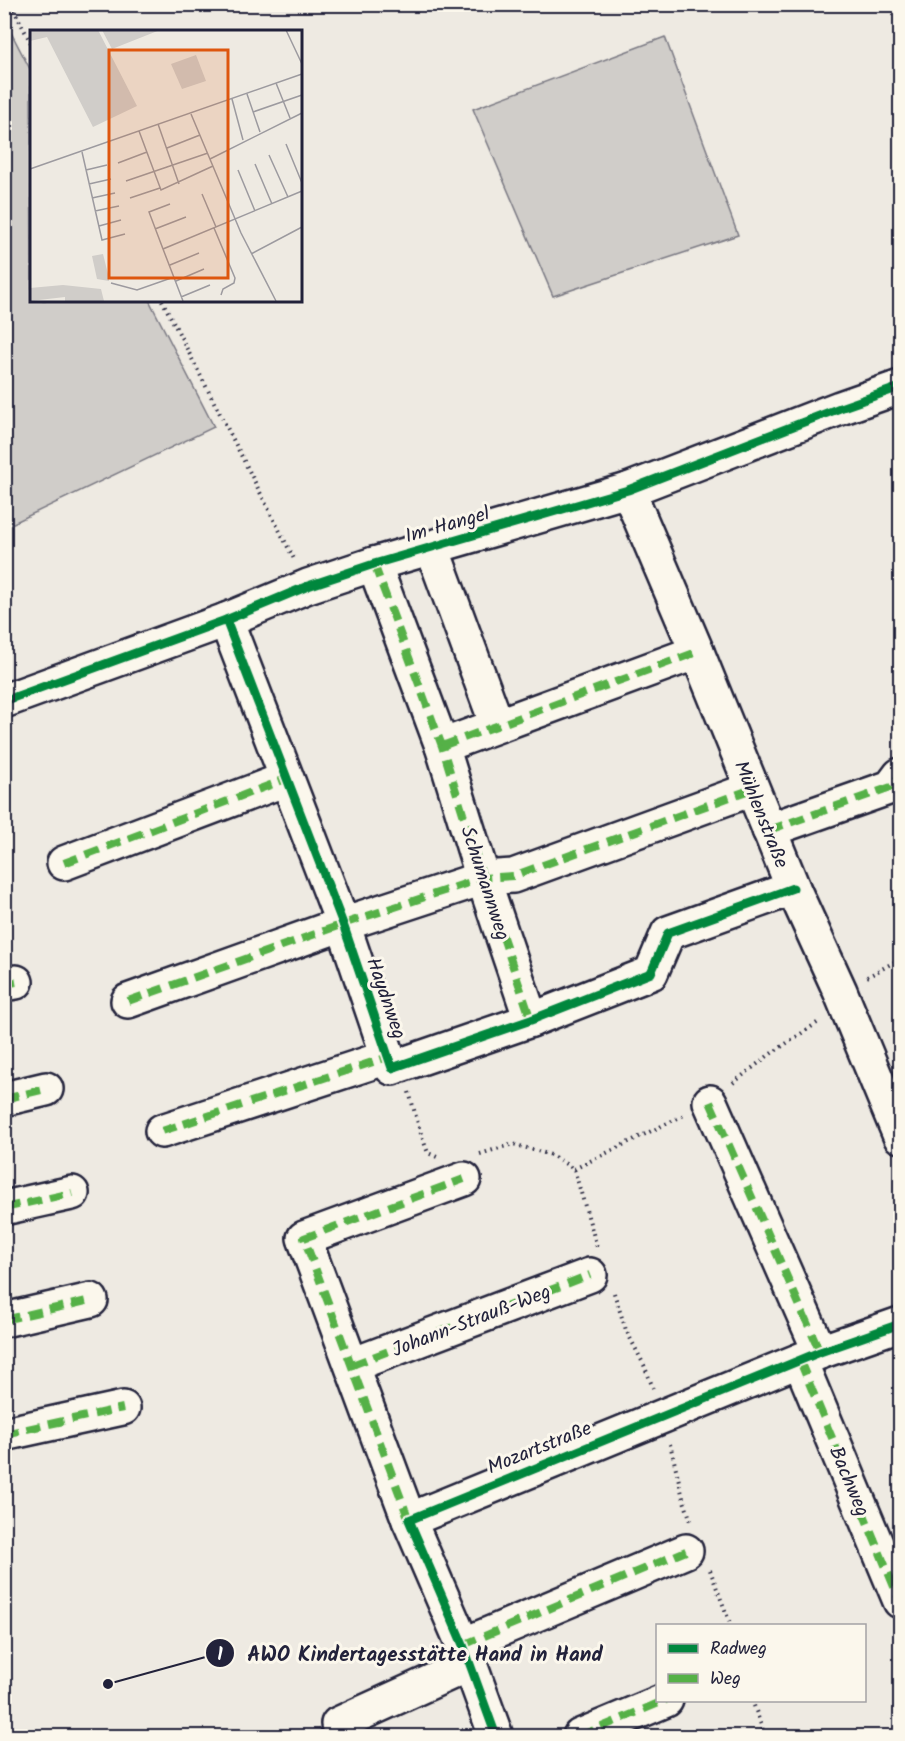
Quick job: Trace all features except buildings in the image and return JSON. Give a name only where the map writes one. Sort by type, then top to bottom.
[{"type":"street","name":"Im Hangel","points":[[4,701],[226,620],[308,586],[374,564],[628,490],[900,387]]},
{"type":"street","name":"Mühlenstraße","points":[[628,490],[793,888],[840,991],[900,1136]]},
{"type":"street","points":[[432,548],[492,711]]},
{"type":"street","name":"Schumannweg","points":[[374,564],[442,746],[531,1020]]},
{"type":"street","name":"Haydnweg","points":[[226,620],[343,924],[390,1062],[531,1020],[651,973],[668,933],[793,888]]},
{"type":"street","points":[[442,746],[697,652]]},
{"type":"street","points":[[769,830],[891,787],[900,775]]},
{"type":"street","points":[[64,863],[286,779]]},
{"type":"street","points":[[128,1001],[343,924],[483,878],[513,876],[752,789]]},
{"type":"street","points":[[162,1131],[390,1062]]},
{"type":"street","points":[[4,1099],[46,1089]]},
{"type":"street","points":[[710,1102],[810,1357]]},
{"type":"street","points":[[464,1179],[304,1238],[409,1520],[466,1655],[496,1737]]},
{"type":"street","points":[[4,1208],[72,1193]]},
{"type":"street","name":"Johann-Strauß-Weg","points":[[352,1365],[590,1275]]},
{"type":"street","points":[[4,1320],[91,1300]]},
{"type":"street","name":"Mozartstraße","points":[[409,1520],[810,1357],[900,1324]]},
{"type":"street","name":"Bachweg","points":[[810,1357],[900,1602]]},
{"type":"street","points":[[4,1434],[123,1408]]},
{"type":"street","points":[[338,1724],[466,1655],[686,1551]]},
{"type":"street","points":[[580,1737],[664,1702]]},
{"type":"path","points":[[11,4],[30,41]]},
{"type":"path","points":[[163,302],[308,586]]},
{"type":"path","points":[[840,991],[900,958]]},
{"type":"path","points":[[390,1062],[405,1078],[420,1131],[429,1153],[443,1160],[458,1163],[464,1179]]},
{"type":"path","points":[[752,1702],[765,1737]]},
{"type":"shaded area","points":[[4,19],[30,69],[30,302],[150,302],[214,427],[5,527]]},
{"type":"shaded area","points":[[665,37],[738,235],[553,296],[473,109]]},
{"type":"marked path","points":[[374,564],[442,746],[531,1020]]},
{"type":"marked path","points":[[442,746],[697,652]]},
{"type":"marked path","points":[[769,830],[891,787],[900,775]]},
{"type":"marked path","points":[[64,863],[286,779]]},
{"type":"marked path","points":[[128,1001],[343,924],[483,878],[513,876],[752,789]]},
{"type":"marked path","points":[[4,984],[16,982]]},
{"type":"marked path","points":[[162,1131],[388,1057]]},
{"type":"marked path","points":[[4,1099],[46,1089]]},
{"type":"marked path","points":[[710,1102],[820,1352]]},
{"type":"marked path","points":[[409,1520],[304,1238],[464,1179]]},
{"type":"marked path","points":[[4,1208],[72,1193]]},
{"type":"marked path","points":[[352,1365],[590,1275]]},
{"type":"marked path","points":[[4,1320],[91,1300]]},
{"type":"marked path","points":[[800,1361],[900,1601]]},
{"type":"marked path","points":[[4,1434],[123,1408]]},
{"type":"marked path","points":[[463,1645],[686,1551]]},
{"type":"marked path","points":[[580,1736],[661,1702]]},
{"type":"cycle path","points":[[4,701],[226,620],[308,586],[374,564],[628,490],[900,387]]},
{"type":"cycle path","points":[[226,620],[343,924],[392,1068],[531,1020],[651,973],[668,933],[793,888]]},
{"type":"cycle path","points":[[496,1736],[463,1645],[409,1520],[820,1352],[900,1324]]},
{"type":"place","name":"AWO Kindertagesstätte Hand in Hand","points":[[108,1684]]}]
